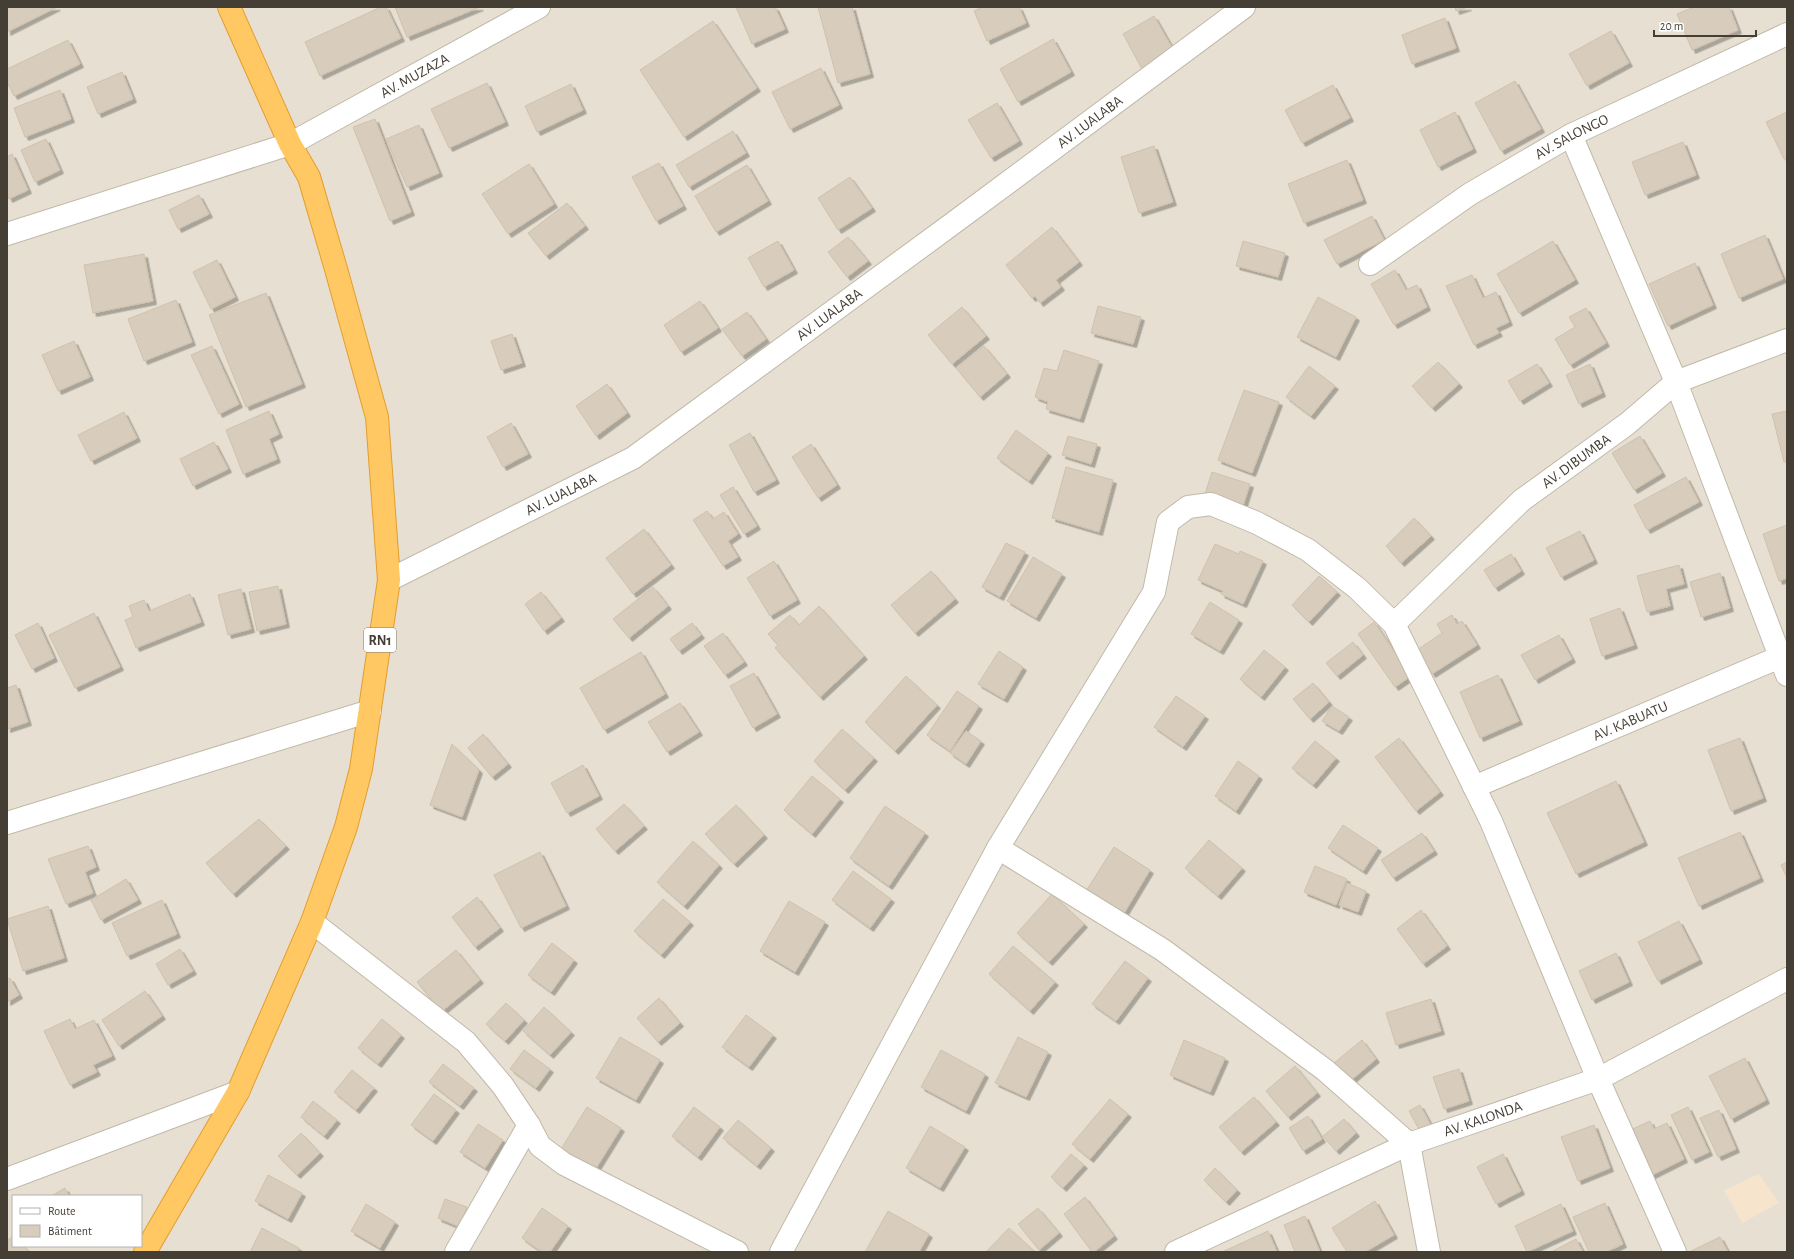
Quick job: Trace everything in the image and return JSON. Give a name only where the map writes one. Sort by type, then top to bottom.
[{"type":"highway","name":"RN1","points":[[145,1252],[238,1092],[312,922],[348,820],[362,769],[389,580],[377,417],[309,177],[290,144],[229,7]]},
{"type":"street","name":"AV. MUZAZA","points":[[7,234],[290,144],[539,7]]},
{"type":"street","name":"AV. LUALABA","points":[[389,580],[632,458],[958,220],[1244,7]]},
{"type":"street","name":"AV. SALONGO","points":[[1370,264],[1470,194],[1571,135],[1787,34]]},
{"type":"street","points":[[1571,135],[1676,382],[1784,662]]},
{"type":"street","name":"AV. DIBUMBA","points":[[1394,624],[1522,500],[1627,424],[1676,382],[1787,340]]},
{"type":"street","points":[[781,1252],[998,848],[1154,592],[1168,522],[1188,507],[1211,504],[1257,523],[1308,550],[1357,588],[1394,624],[1491,821],[1598,1079],[1675,1252]]},
{"type":"street","name":"AV. KABUATU","points":[[1474,787],[1784,662]]},
{"type":"street","points":[[7,823],[370,710]]},
{"type":"street","points":[[998,848],[1163,950],[1325,1070],[1410,1144],[1429,1252]]},
{"type":"street","points":[[312,922],[466,1042],[503,1086],[529,1125],[540,1146],[564,1164],[737,1252]]},
{"type":"street","name":"AV. KALONDA","points":[[1176,1252],[1410,1144],[1598,1079],[1787,979]]},
{"type":"street","points":[[7,1179],[238,1092]]},
{"type":"street","points":[[456,1252],[529,1125]]},
{"type":"shaded area","points":[[7,7],[1787,7],[1787,1252],[7,1252]]},
{"type":"shaded area","points":[[1759,1174],[1779,1203],[1742,1223],[1724,1190]]},
{"type":"building","points":[[7,7],[57,7],[7,32]]},
{"type":"building","points":[[381,7],[386,7],[401,38],[320,76],[305,42]]},
{"type":"building","points":[[395,7],[480,7],[407,37]]},
{"type":"building","points":[[736,7],[775,7],[785,29],[752,44]]},
{"type":"building","points":[[818,7],[852,7],[870,74],[838,83]]},
{"type":"building","points":[[983,7],[1019,7],[1026,23],[987,41],[974,11]]},
{"type":"building","points":[[1455,7],[1468,7],[1456,11]]},
{"type":"building","points":[[1694,7],[1729,7],[1738,30],[1692,50],[1677,14]]},
{"type":"building","points":[[1154,16],[1175,53],[1143,71],[1123,34]]},
{"type":"building","points":[[1445,18],[1456,48],[1412,64],[1402,35]]},
{"type":"building","points":[[713,21],[757,88],[684,137],[640,70]]},
{"type":"building","points":[[1611,31],[1629,63],[1587,86],[1569,54]]},
{"type":"building","points":[[1053,39],[1071,72],[1018,102],[1000,69]]},
{"type":"building","points":[[68,40],[80,64],[14,96],[7,82],[7,69]]},
{"type":"building","points":[[821,68],[839,105],[790,129],[772,92]]},
{"type":"building","points":[[122,72],[133,99],[98,114],[87,87]]},
{"type":"building","points":[[1515,81],[1541,129],[1501,151],[1475,103]]},
{"type":"building","points":[[487,83],[505,122],[449,148],[431,109]]},
{"type":"building","points":[[571,84],[583,110],[537,132],[525,106]]},
{"type":"building","points":[[1333,85],[1350,118],[1302,143],[1285,110]]},
{"type":"building","points":[[60,90],[71,119],[25,137],[14,108]]},
{"type":"building","points":[[997,103],[1019,141],[991,158],[968,120]]},
{"type":"building","points":[[1455,112],[1473,149],[1438,167],[1420,130]]},
{"type":"building","points":[[1787,112],[1787,158],[1784,159],[1766,122]]},
{"type":"building","points":[[375,119],[411,212],[390,221],[353,127]]},
{"type":"building","points":[[419,125],[439,173],[407,187],[386,139]]},
{"type":"building","points":[[733,131],[746,153],[689,187],[676,165]]},
{"type":"building","points":[[46,139],[60,170],[35,182],[21,150]]},
{"type":"building","points":[[1683,142],[1696,175],[1645,195],[1632,162]]},
{"type":"building","points":[[1154,146],[1173,202],[1139,213],[1121,157]]},
{"type":"building","points":[[12,154],[28,190],[9,199],[7,194],[7,157]]},
{"type":"building","points":[[1347,160],[1363,200],[1304,223],[1288,184]]},
{"type":"building","points":[[659,163],[683,206],[656,221],[632,177]]},
{"type":"building","points":[[529,164],[554,204],[508,234],[482,194]]},
{"type":"building","points":[[747,165],[768,201],[716,232],[695,196]]},
{"type":"building","points":[[850,177],[872,208],[838,230],[818,198]]},
{"type":"building","points":[[199,195],[209,214],[178,229],[169,210]]},
{"type":"building","points":[[567,203],[585,226],[546,256],[528,233]]},
{"type":"building","points":[[1372,216],[1384,240],[1337,264],[1324,240]]},
{"type":"building","points":[[1052,227],[1079,262],[1056,280],[1061,287],[1040,303],[1035,296],[1032,298],[1006,265]]},
{"type":"building","points":[[1765,235],[1783,279],[1739,298],[1721,254]]},
{"type":"building","points":[[848,237],[868,261],[847,277],[828,252]]},
{"type":"building","points":[[778,241],[794,270],[764,287],[748,258]]},
{"type":"building","points":[[1243,241],[1285,253],[1278,277],[1236,266]]},
{"type":"building","points":[[1553,241],[1575,280],[1519,313],[1497,274]]},
{"type":"building","points":[[144,254],[153,301],[93,313],[84,265]]},
{"type":"building","points":[[217,260],[235,297],[211,309],[193,272]]},
{"type":"building","points":[[1695,263],[1713,305],[1668,326],[1649,284]]},
{"type":"building","points":[[1395,270],[1406,290],[1417,285],[1427,307],[1394,325],[1371,284]]},
{"type":"building","points":[[1472,275],[1483,298],[1496,292],[1509,322],[1496,328],[1499,333],[1474,345],[1446,286]]},
{"type":"building","points":[[266,293],[302,384],[246,407],[209,315]]},
{"type":"building","points":[[1318,297],[1356,317],[1336,357],[1297,337]]},
{"type":"building","points":[[176,300],[192,342],[144,361],[128,319]]},
{"type":"building","points":[[700,301],[718,328],[681,352],[664,325]]},
{"type":"building","points":[[1098,306],[1141,317],[1133,344],[1091,333]]},
{"type":"building","points":[[962,307],[986,336],[952,364],[928,335]]},
{"type":"building","points":[[1586,308],[1606,343],[1570,365],[1555,339],[1575,327],[1569,317]]},
{"type":"building","points":[[747,312],[766,339],[742,356],[722,329]]},
{"type":"building","points":[[512,334],[522,363],[501,370],[491,341]]},
{"type":"building","points":[[74,341],[90,377],[58,391],[42,355]]},
{"type":"building","points":[[212,346],[239,404],[219,414],[191,355]]},
{"type":"building","points":[[984,346],[1007,374],[980,397],[956,368]]},
{"type":"building","points":[[1064,350],[1099,361],[1080,419],[1046,409],[1048,402],[1035,397],[1044,368],[1057,371]]},
{"type":"building","points":[[1438,362],[1459,384],[1432,408],[1412,386]]},
{"type":"building","points":[[1537,364],[1549,383],[1520,401],[1508,381]]},
{"type":"building","points":[[1590,364],[1602,393],[1579,404],[1566,375]]},
{"type":"building","points":[[1309,366],[1335,386],[1311,416],[1286,397]]},
{"type":"building","points":[[607,384],[627,413],[596,436],[576,406]]},
{"type":"building","points":[[1244,390],[1279,402],[1252,473],[1218,460]]},
{"type":"building","points":[[269,411],[279,434],[269,439],[277,459],[243,474],[226,430]]},
{"type":"building","points":[[1787,411],[1787,461],[1784,462],[1772,414]]},
{"type":"building","points":[[124,412],[137,438],[91,461],[78,435]]},
{"type":"building","points":[[511,423],[528,454],[503,467],[487,437]]},
{"type":"building","points":[[1016,430],[1048,453],[1029,481],[997,458]]},
{"type":"building","points":[[750,433],[776,480],[754,492],[729,445]]},
{"type":"building","points":[[1068,436],[1097,444],[1091,464],[1062,455]]},
{"type":"building","points":[[1640,436],[1662,473],[1634,490],[1612,453]]},
{"type":"building","points":[[214,442],[228,469],[193,486],[180,459]]},
{"type":"building","points":[[811,444],[837,485],[818,498],[792,457]]},
{"type":"building","points":[[1066,467],[1113,480],[1099,532],[1052,518]]},
{"type":"building","points":[[1212,472],[1250,484],[1242,509],[1204,497]]},
{"type":"building","points":[[1686,477],[1699,502],[1647,530],[1634,505]]},
{"type":"building","points":[[733,487],[757,526],[744,534],[720,495]]},
{"type":"building","points":[[707,511],[713,519],[724,512],[738,534],[728,541],[738,557],[723,566],[693,520]]},
{"type":"building","points":[[1414,518],[1431,536],[1401,563],[1386,546]]},
{"type":"building","points":[[1787,525],[1787,578],[1779,581],[1763,534]]},
{"type":"building","points":[[644,529],[671,565],[633,594],[606,558]]},
{"type":"building","points":[[1580,531],[1594,560],[1561,577],[1546,548]]},
{"type":"building","points":[[1006,543],[1025,552],[1000,597],[982,587]]},
{"type":"building","points":[[1215,544],[1239,554],[1240,551],[1263,561],[1243,604],[1221,594],[1223,591],[1198,580]]},
{"type":"building","points":[[1511,554],[1521,571],[1495,588],[1484,570]]},
{"type":"building","points":[[1033,557],[1062,574],[1036,618],[1007,601]]},
{"type":"building","points":[[774,561],[797,600],[770,616],[747,578]]},
{"type":"building","points":[[1679,565],[1684,584],[1666,589],[1670,606],[1647,612],[1637,576]]},
{"type":"building","points":[[931,571],[955,599],[915,633],[891,605]]},
{"type":"building","points":[[1720,573],[1730,608],[1701,617],[1690,582]]},
{"type":"building","points":[[1319,576],[1337,592],[1309,622],[1292,605]]},
{"type":"building","points":[[278,586],[286,624],[257,631],[249,592]]},
{"type":"building","points":[[653,587],[668,606],[629,638],[613,619]]},
{"type":"building","points":[[241,589],[251,629],[228,635],[218,595]]},
{"type":"building","points":[[541,592],[561,618],[544,631],[525,604]]},
{"type":"building","points":[[190,594],[201,622],[136,648],[125,620],[133,617],[129,606],[144,600],[149,611]]},
{"type":"building","points":[[1210,602],[1239,620],[1220,651],[1191,634]]},
{"type":"building","points":[[819,606],[864,656],[820,697],[775,648],[778,645],[768,634],[790,615],[799,625]]},
{"type":"building","points":[[1620,608],[1634,645],[1602,656],[1590,619]]},
{"type":"building","points":[[94,613],[120,667],[75,688],[49,635]]},
{"type":"building","points":[[1452,615],[1457,624],[1462,621],[1477,645],[1432,674],[1417,650],[1442,633],[1437,624]]},
{"type":"building","points":[[1374,622],[1411,676],[1395,687],[1358,634]]},
{"type":"building","points":[[38,623],[54,658],[32,669],[15,635]]},
{"type":"building","points":[[692,623],[701,635],[679,651],[670,639]]},
{"type":"building","points":[[723,633],[744,662],[725,675],[704,646]]},
{"type":"building","points":[[1559,635],[1572,659],[1535,680],[1521,655]]},
{"type":"building","points":[[1353,642],[1363,655],[1337,676],[1326,663]]},
{"type":"building","points":[[1264,650],[1285,667],[1261,697],[1240,679]]},
{"type":"building","points":[[999,651],[1023,667],[1004,699],[978,684]]},
{"type":"building","points":[[641,652],[665,694],[604,730],[580,688]]},
{"type":"building","points":[[754,673],[777,714],[753,728],[730,686]]},
{"type":"building","points":[[1498,675],[1519,721],[1480,738],[1460,692]]},
{"type":"building","points":[[906,676],[937,705],[895,751],[865,722]]},
{"type":"building","points":[[1313,683],[1329,702],[1310,719],[1293,699]]},
{"type":"building","points":[[16,685],[28,722],[7,729],[7,688]]},
{"type":"building","points":[[957,691],[979,706],[950,751],[927,735]]},
{"type":"building","points":[[1176,696],[1205,716],[1183,747],[1154,727]]},
{"type":"building","points":[[680,703],[699,732],[667,752],[648,722]]},
{"type":"building","points":[[1332,706],[1349,717],[1339,731],[1322,721]]},
{"type":"building","points":[[842,729],[874,758],[845,790],[814,761]]},
{"type":"building","points":[[966,731],[981,741],[966,764],[950,753]]},
{"type":"building","points":[[483,734],[508,764],[492,777],[468,748]]},
{"type":"building","points":[[1399,738],[1440,792],[1416,811],[1375,757]]},
{"type":"building","points":[[1740,738],[1763,798],[1731,811],[1708,750]]},
{"type":"building","points":[[1315,741],[1336,758],[1313,785],[1292,768]]},
{"type":"building","points":[[452,744],[479,770],[462,817],[430,805]]},
{"type":"building","points":[[1238,761],[1259,776],[1236,811],[1215,796]]},
{"type":"building","points":[[583,765],[599,796],[567,813],[551,783]]},
{"type":"building","points":[[812,776],[840,799],[812,834],[784,810]]},
{"type":"building","points":[[1616,781],[1644,842],[1576,874],[1547,813]]},
{"type":"building","points":[[624,804],[644,826],[615,851],[596,829]]},
{"type":"building","points":[[736,805],[764,835],[734,864],[705,834]]},
{"type":"building","points":[[885,806],[925,833],[889,886],[850,858]]},
{"type":"building","points":[[259,819],[286,846],[233,894],[206,863]]},
{"type":"building","points":[[1343,825],[1378,848],[1363,871],[1328,848]]},
{"type":"building","points":[[1740,832],[1760,878],[1699,906],[1678,858]]},
{"type":"building","points":[[1422,833],[1434,851],[1393,878],[1381,860]]},
{"type":"building","points":[[1209,840],[1242,868],[1218,896],[1185,868]]},
{"type":"building","points":[[693,841],[719,865],[684,906],[657,882]]},
{"type":"building","points":[[88,846],[96,867],[85,872],[93,893],[66,904],[48,859]]},
{"type":"building","points":[[1114,847],[1150,870],[1123,915],[1086,891]]},
{"type":"building","points":[[540,852],[566,906],[521,928],[494,875]]},
{"type":"building","points":[[1787,862],[1787,878],[1781,865]]},
{"type":"building","points":[[1315,866],[1347,879],[1336,905],[1304,892]]},
{"type":"building","points":[[853,871],[891,899],[870,928],[832,900]]},
{"type":"building","points":[[126,879],[138,900],[101,920],[91,900]]},
{"type":"building","points":[[1347,883],[1366,891],[1358,912],[1339,905]]},
{"type":"building","points":[[1052,894],[1084,924],[1049,962],[1017,933]]},
{"type":"building","points":[[477,897],[500,928],[475,947],[452,917]]},
{"type":"building","points":[[663,899],[690,922],[661,955],[634,931]]},
{"type":"building","points":[[162,900],[177,934],[127,956],[112,923]]},
{"type":"building","points":[[789,901],[825,922],[795,972],[760,951]]},
{"type":"building","points":[[48,906],[64,958],[23,971],[7,919]]},
{"type":"building","points":[[1421,910],[1447,946],[1423,964],[1397,929]]},
{"type":"building","points":[[1679,921],[1699,960],[1658,981],[1638,942]]},
{"type":"building","points":[[552,943],[574,960],[551,992],[528,975]]},
{"type":"building","points":[[1013,946],[1055,982],[1030,1011],[989,974]]},
{"type":"building","points":[[180,949],[193,971],[168,985],[156,964]]},
{"type":"building","points":[[456,950],[480,980],[441,1012],[417,982]]},
{"type":"building","points":[[1616,953],[1629,982],[1592,1000],[1579,971]]},
{"type":"building","points":[[1125,961],[1148,978],[1116,1021],[1092,1004]]},
{"type":"building","points":[[10,978],[19,995],[7,1002],[7,980]]},
{"type":"building","points":[[145,991],[162,1016],[119,1046],[102,1020]]},
{"type":"building","points":[[659,998],[680,1023],[658,1042],[637,1018]]},
{"type":"building","points":[[1431,999],[1441,1031],[1396,1045],[1386,1013]]},
{"type":"building","points":[[506,1003],[524,1020],[505,1041],[486,1024]]},
{"type":"building","points":[[544,1007],[571,1032],[550,1055],[523,1031]]},
{"type":"building","points":[[746,1015],[773,1035],[749,1067],[722,1047]]},
{"type":"building","points":[[70,1019],[75,1029],[94,1020],[112,1056],[93,1065],[97,1072],[70,1085],[44,1031]]},
{"type":"building","points":[[382,1019],[401,1035],[378,1064],[358,1048]]},
{"type":"building","points":[[620,1037],[660,1060],[636,1100],[596,1078]]},
{"type":"building","points":[[1018,1037],[1048,1052],[1026,1097],[995,1083]]},
{"type":"building","points":[[1184,1040],[1225,1058],[1210,1092],[1170,1075]]},
{"type":"building","points":[[1362,1040],[1376,1059],[1349,1082],[1334,1063]]},
{"type":"building","points":[[524,1050],[550,1069],[536,1088],[510,1069]]},
{"type":"building","points":[[941,1050],[985,1074],[966,1111],[921,1087]]},
{"type":"building","points":[[1745,1058],[1766,1100],[1731,1119],[1709,1076]]},
{"type":"building","points":[[443,1064],[474,1088],[460,1106],[429,1082]]},
{"type":"building","points":[[1295,1066],[1317,1093],[1288,1117],[1266,1091]]},
{"type":"building","points":[[1459,1069],[1469,1101],[1444,1109],[1433,1077]]},
{"type":"building","points":[[352,1070],[374,1088],[356,1110],[334,1092]]},
{"type":"building","points":[[434,1094],[456,1110],[433,1141],[411,1125]]},
{"type":"building","points":[[1254,1097],[1276,1122],[1241,1152],[1219,1127]]},
{"type":"building","points":[[1110,1099],[1128,1114],[1090,1159],[1072,1144]]},
{"type":"building","points":[[313,1101],[337,1120],[324,1136],[301,1117]]},
{"type":"building","points":[[1420,1105],[1433,1129],[1422,1135],[1409,1111]]},
{"type":"building","points":[[587,1107],[621,1128],[595,1170],[561,1149]]},
{"type":"building","points":[[694,1107],[720,1127],[698,1157],[672,1136]]},
{"type":"building","points":[[1688,1107],[1709,1152],[1692,1160],[1671,1115]]},
{"type":"building","points":[[1719,1110],[1736,1149],[1718,1157],[1700,1118]]},
{"type":"building","points":[[1308,1116],[1322,1139],[1303,1151],[1289,1128]]},
{"type":"building","points":[[1344,1119],[1356,1133],[1336,1151],[1323,1136]]},
{"type":"building","points":[[738,1120],[771,1148],[757,1166],[723,1138]]},
{"type":"building","points":[[1650,1121],[1654,1129],[1667,1123],[1684,1159],[1648,1177],[1626,1132]]},
{"type":"building","points":[[478,1124],[503,1140],[485,1168],[460,1152]]},
{"type":"building","points":[[1594,1125],[1610,1168],[1578,1181],[1561,1137]]},
{"type":"building","points":[[930,1126],[965,1147],[940,1188],[906,1168]]},
{"type":"building","points":[[301,1133],[320,1153],[297,1175],[278,1156]]},
{"type":"building","points":[[1071,1154],[1084,1165],[1063,1188],[1051,1177]]},
{"type":"building","points":[[1503,1154],[1521,1191],[1496,1204],[1477,1167]]},
{"type":"building","points":[[1215,1168],[1237,1190],[1226,1202],[1204,1180]]},
{"type":"building","points":[[268,1175],[302,1193],[288,1219],[255,1201]]},
{"type":"building","points":[[65,1188],[68,1195],[53,1195]]},
{"type":"building","points":[[1085,1197],[1114,1236],[1094,1252],[1092,1252],[1064,1214]]},
{"type":"building","points":[[445,1199],[467,1207],[460,1227],[438,1218]]},
{"type":"building","points":[[1375,1201],[1394,1235],[1365,1252],[1347,1252],[1332,1228]]},
{"type":"building","points":[[1605,1203],[1623,1244],[1606,1252],[1589,1252],[1573,1217]]},
{"type":"building","points":[[366,1204],[395,1222],[380,1248],[351,1231]]},
{"type":"building","points":[[1561,1204],[1573,1231],[1527,1252],[1515,1226]]},
{"type":"building","points":[[542,1208],[568,1226],[550,1252],[542,1252],[522,1238]]},
{"type":"building","points":[[1038,1208],[1059,1233],[1039,1250],[1018,1224]]},
{"type":"building","points":[[888,1211],[929,1234],[919,1252],[865,1252]]},
{"type":"building","points":[[1305,1216],[1320,1252],[1295,1252],[1284,1225]]},
{"type":"building","points":[[262,1228],[299,1248],[297,1252],[250,1252]]},
{"type":"building","points":[[1009,1228],[1035,1252],[986,1252]]},
{"type":"building","points":[[1268,1231],[1277,1252],[1222,1252]]},
{"type":"building","points":[[12,1237],[12,1247],[25,1247],[29,1252],[7,1252],[7,1241]]},
{"type":"building","points":[[1720,1237],[1728,1252],[1691,1252],[1691,1251]]},
{"type":"building","points":[[1576,1239],[1583,1252],[1551,1252]]}]
